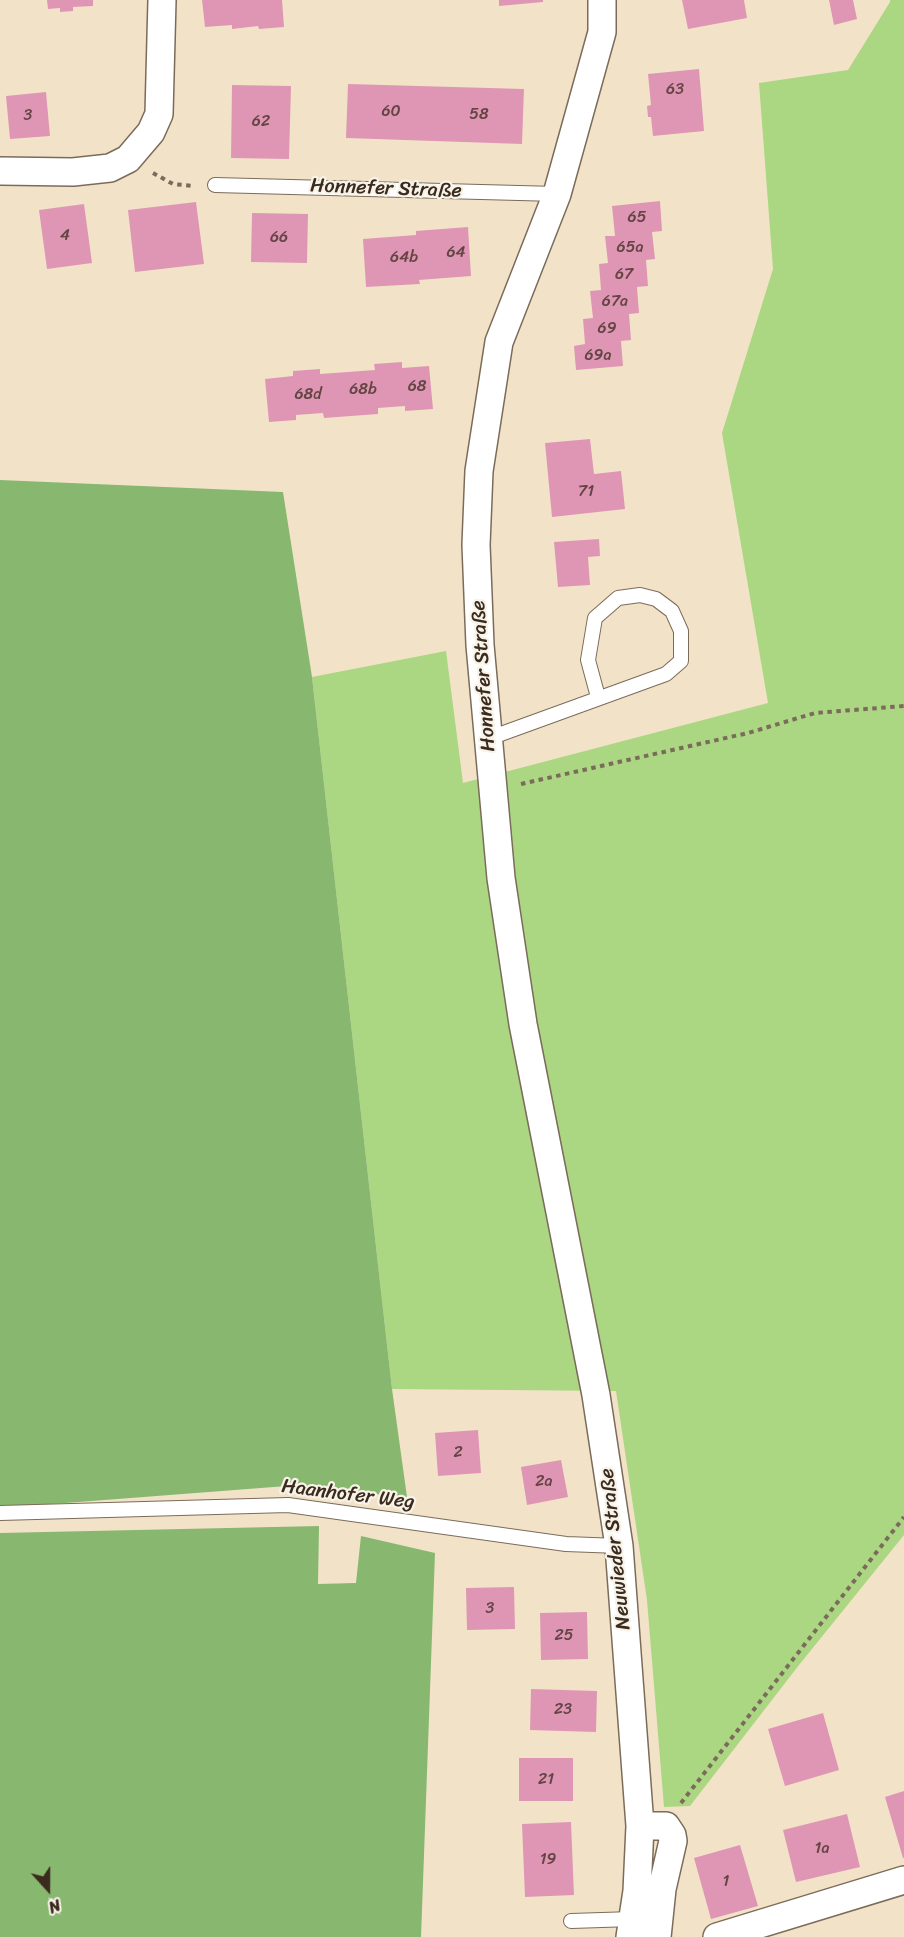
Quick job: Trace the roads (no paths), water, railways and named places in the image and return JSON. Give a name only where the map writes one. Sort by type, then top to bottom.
[{"type":"street","points":[[0,171],[73,172],[110,168],[129,159],[151,132],[159,114],[162,0]]},
{"type":"street","name":"Honnefer Straße","points":[[551,1165],[523,1024],[501,878],[480,645],[476,545],[479,471],[498,342],[557,194],[603,32],[602,0]]},
{"type":"street","name":"Neuwieder Straße","points":[[551,1165],[596,1395],[619,1546],[651,1826],[631,1928]]},
{"type":"street","points":[[651,1826],[670,1829],[673,1840],[662,1889],[657,1937]]},
{"type":"street","points":[[717,1937],[904,1880]]},
{"type":"lane","name":"Honnefer Straße","points":[[215,185],[557,194]]},
{"type":"lane","points":[[487,739],[666,674],[681,661],[681,631],[672,611],[657,599],[640,595],[618,597],[595,618],[588,660],[598,697]]},
{"type":"lane","name":"Haanhofer Weg","points":[[0,1513],[288,1505],[566,1544],[619,1546]]},
{"type":"lane","points":[[570,1921],[631,1928]]}]
